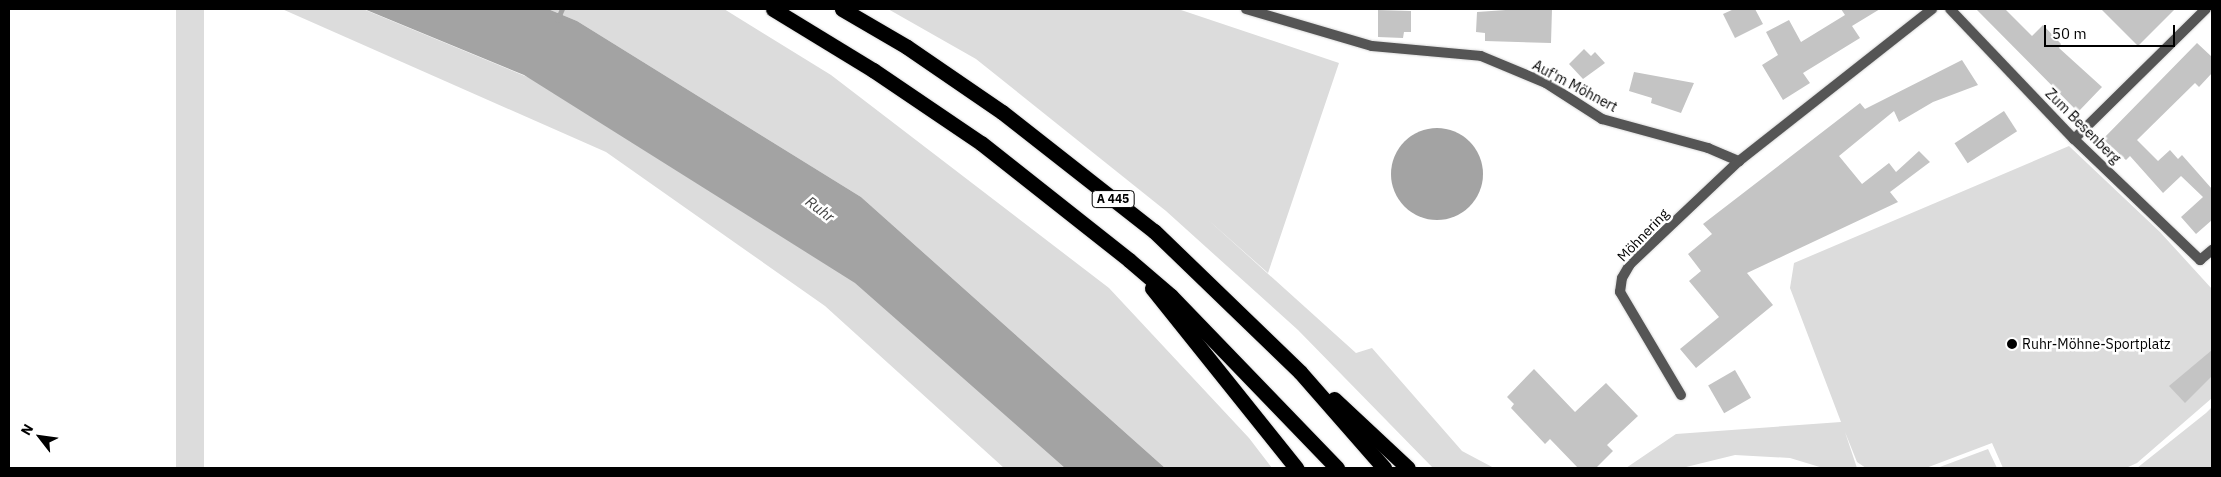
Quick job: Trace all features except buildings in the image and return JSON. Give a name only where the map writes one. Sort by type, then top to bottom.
[{"type":"highway","name":"A 445","points":[[773,9],[873,70],[981,143],[1129,260],[1171,296],[1338,468]]},
{"type":"highway","name":"A 445","points":[[842,9],[907,47],[1059,155],[1154,231],[1300,372],[1384,468]]},
{"type":"highway","points":[[1129,260],[1296,468]]},
{"type":"highway","points":[[1300,372],[1352,414],[1408,468]]},
{"type":"street","name":"Auf'm Möhnert","points":[[1246,9],[1372,46],[1481,56],[1546,83],[1602,119],[1708,148],[1739,161]]},
{"type":"street","points":[[1739,161],[1932,9]]},
{"type":"street","name":"Zum Besenberg","points":[[1950,9],[2074,139],[2200,260],[2212,250]]},
{"type":"street","points":[[2074,139],[2206,9]]},
{"type":"street","name":"Möhnering","points":[[1682,395],[1628,308],[1620,292],[1622,278],[1630,264],[1739,161]]},
{"type":"shaded area","points":[[176,9],[204,9],[204,468],[176,468]]},
{"type":"shaded area","points":[[282,9],[363,9],[612,112],[790,220],[1070,468],[1004,468],[825,306],[606,152]]},
{"type":"shaded area","points":[[548,9],[724,9],[831,75],[1109,288],[1249,438],[1272,468],[1165,468],[861,197],[577,21]]},
{"type":"shaded area","points":[[888,9],[1178,9],[1339,63],[1268,273],[1206,218],[1356,353],[1372,348],[1462,451],[1494,468],[1433,468],[1298,330],[1166,211],[976,59]]},
{"type":"shaded area","name":"Ruhr-Möhne-Sportplatz","points":[[2069,146],[2160,232],[2212,289],[2212,398],[2137,463],[2126,468],[2003,468],[1992,443],[1926,468],[1866,468],[1857,462],[1845,432],[1857,468],[1823,468],[1790,458],[1735,455],[1682,468],[1626,468],[1676,434],[1841,422],[1790,288],[1794,263]]},
{"type":"shaded area","points":[[2212,407],[2212,468],[2137,468],[2206,413]]},
{"type":"shaded area","points":[[1988,449],[1997,468],[1937,468]]},
{"type":"water","name":"Ruhr","points":[[364,9],[548,9],[577,21],[861,197],[1165,468],[1065,468],[855,283],[524,75]]},
{"type":"water","points":[[1437,128],[1455,131],[1470,141],[1480,156],[1483,174],[1480,192],[1470,207],[1455,217],[1437,220],[1419,217],[1404,207],[1394,192],[1391,174],[1394,156],[1404,141],[1419,131]]},
{"type":"waterway","points":[[557,20],[562,9]]},
{"type":"place","name":"Ruhr-Möhne-Sportplatz","points":[[2012,344]]}]
